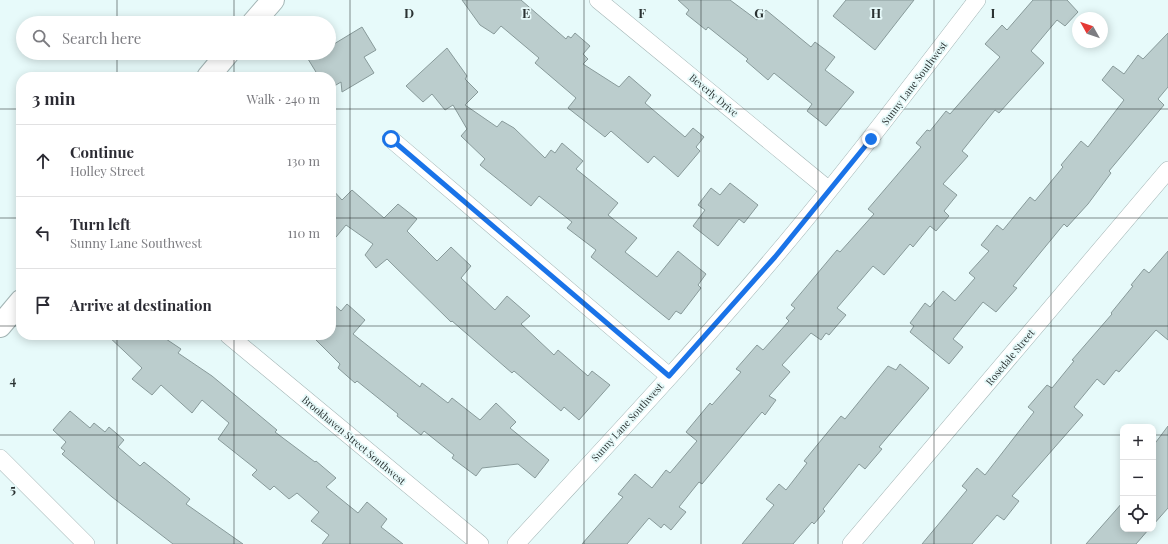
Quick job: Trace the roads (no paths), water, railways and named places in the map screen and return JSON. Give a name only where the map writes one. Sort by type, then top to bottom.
[{"type":"street","points":[[260,16],[273,0]]},
{"type":"street","name":"Beverly Drive","points":[[598,0],[829,190]]},
{"type":"street","name":"Sunny Lane Southwest","points":[[516,544],[775,257],[871,139],[977,0]]},
{"type":"street","points":[[212,72],[222,60]]},
{"type":"street","points":[[391,139],[669,376]]},
{"type":"street","name":"Rosedale Street","points":[[851,544],[1168,170]]},
{"type":"street","points":[[0,326],[16,307]]},
{"type":"street","name":"Brookhaven Street Southwest","points":[[234,340],[480,544]]},
{"type":"street","points":[[0,458],[86,544]]}]
